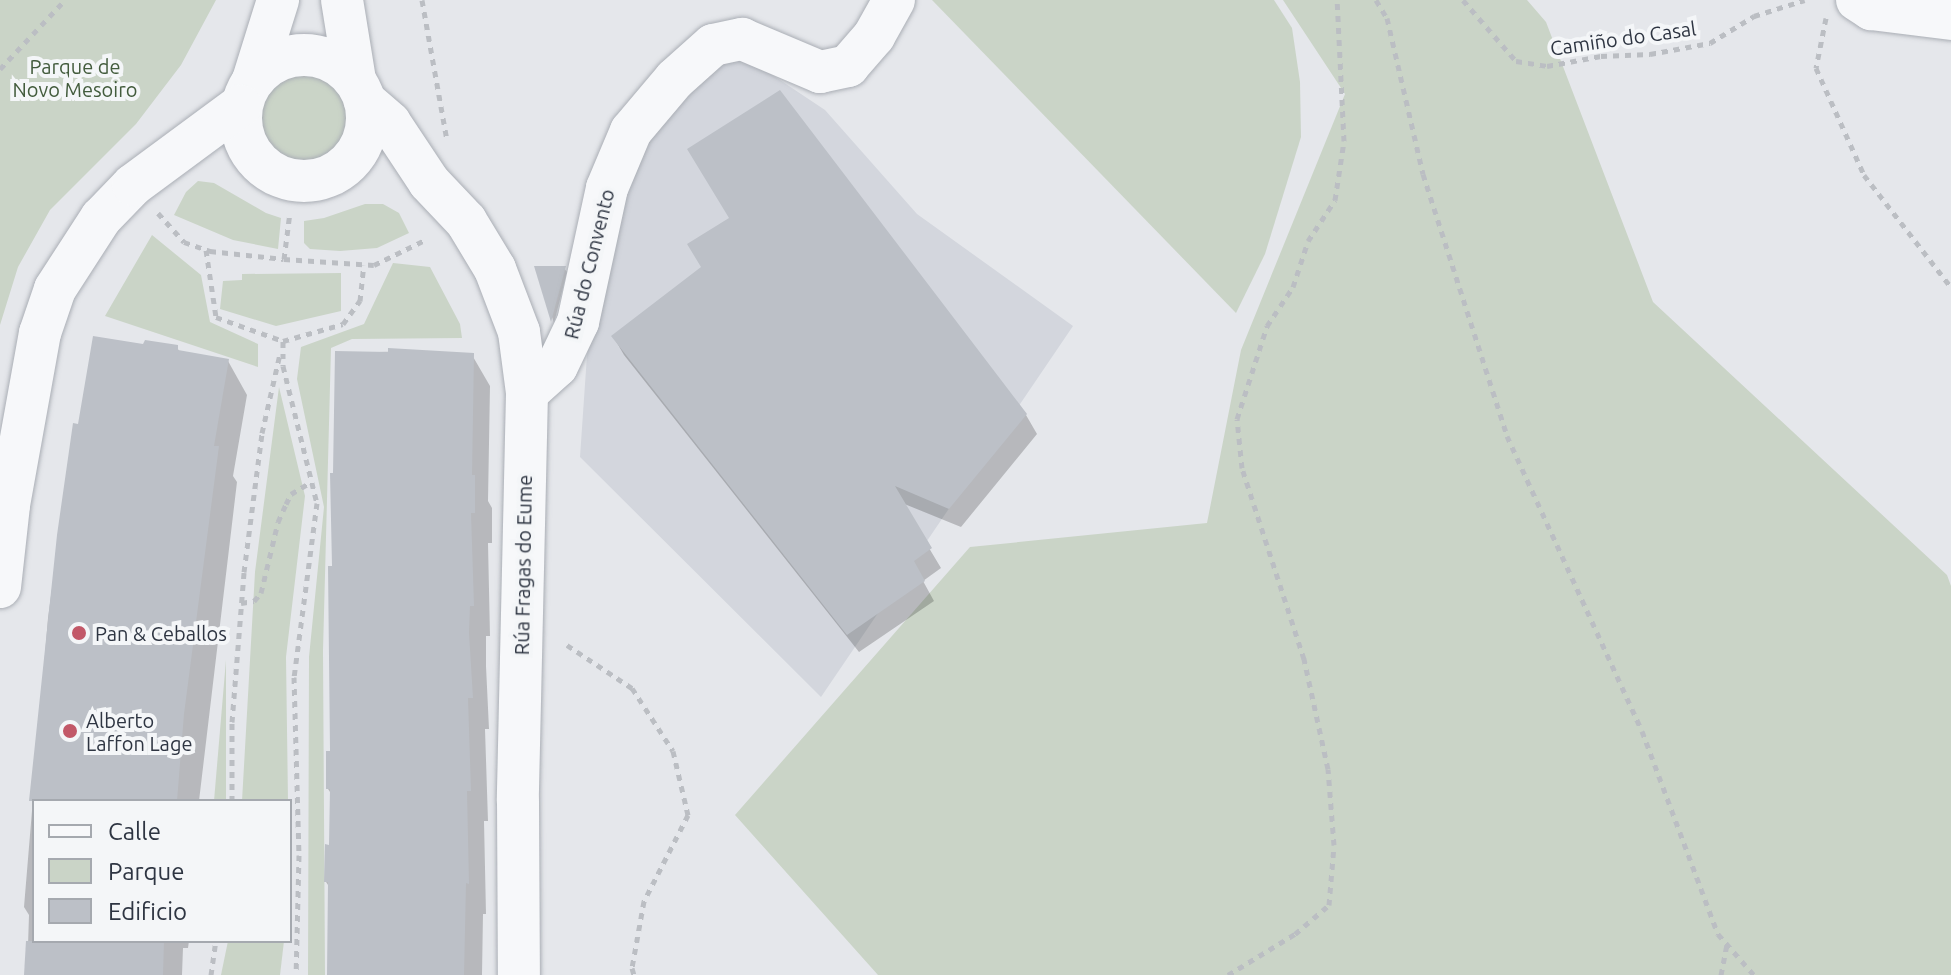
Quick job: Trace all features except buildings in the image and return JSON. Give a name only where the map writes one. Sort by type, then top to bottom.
[{"type":"street","points":[[255,160],[245,143],[240,125],[247,92],[278,0]]},
{"type":"street","points":[[181,151],[255,160],[286,180],[323,179],[340,171],[354,157],[364,140],[368,120],[342,0]]},
{"type":"street","name":"Rúa do Convento","points":[[527,393],[557,366],[578,322],[607,188],[631,131],[675,79],[713,45],[742,39],[820,72],[848,66],[874,36],[894,0]]},
{"type":"street","points":[[1843,5],[1951,19]]},
{"type":"street","points":[[0,587],[9,505],[40,333],[55,289],[101,218],[133,185],[219,119],[247,92],[267,66],[285,57],[304,54],[333,62],[360,91]]},
{"type":"street","name":"Rúa Fragas do Eume","points":[[360,91],[438,167],[495,269],[519,332],[527,393],[518,801],[519,975]]},
{"type":"street","points":[[340,171],[438,167]]},
{"type":"path","points":[[0,69],[65,0]]},
{"type":"path","points":[[422,0],[438,167]]},
{"type":"path","points":[[1228,975],[1295,934],[1329,905],[1334,845],[1328,769],[1304,659],[1242,468],[1237,419],[1267,326],[1293,287],[1308,241],[1335,200],[1344,141],[1337,0]]},
{"type":"path","points":[[1376,0],[1387,18],[1423,174],[1507,436],[1642,731],[1718,934],[1754,975]]},
{"type":"path","name":"Camiño do Casal","points":[[1463,0],[1516,61],[1547,66],[1601,56],[1650,54],[1710,43],[1754,16],[1805,0]]},
{"type":"path","points":[[1843,5],[1823,22],[1816,68],[1864,175],[1951,287]]},
{"type":"path","points":[[284,259],[290,212]]},
{"type":"path","points":[[158,213],[184,242],[205,249],[284,259],[374,265],[402,254],[423,241]]},
{"type":"path","points":[[205,249],[216,317],[283,341],[343,324],[360,301],[364,265]]},
{"type":"path","points":[[283,341],[283,366],[317,503],[294,677],[298,831],[296,975]]},
{"type":"path","points":[[232,799],[232,722],[241,603],[262,433],[283,341]]},
{"type":"path","points":[[241,603],[254,601],[261,593],[286,504],[291,494],[312,482]]},
{"type":"path","points":[[567,645],[632,688],[673,751],[688,815],[644,901],[632,968],[634,975]]},
{"type":"path","points":[[292,836],[298,831]]},
{"type":"path","points":[[211,975],[216,943]]},
{"type":"path","points":[[1721,975],[1727,945]]},
{"type":"shaded area","points":[[747,58],[825,110],[917,214],[1073,326],[821,697],[580,457],[587,355],[609,246],[635,160],[696,82],[720,59]]},
{"type":"green space","name":"Parque de Novo Mesoiro","points":[[0,0],[216,0],[181,65],[136,124],[50,210],[18,267],[0,325]]},
{"type":"green space","points":[[932,0],[1274,0],[1292,28],[1300,82],[1301,137],[1265,254],[1236,313]]},
{"type":"green space","points":[[1283,0],[1527,0],[1546,22],[1653,302],[1947,575],[1951,586],[1951,975],[878,975],[735,815],[970,547],[1207,523],[1241,350],[1345,94]]},
{"type":"green space","points":[[294,75],[312,75],[328,82],[340,94],[347,110],[347,128],[340,144],[328,156],[312,163],[294,163],[278,156],[266,144],[259,128],[259,110],[266,94],[278,82]]},
{"type":"green space","points":[[198,181],[214,183],[266,213],[281,218],[278,249],[233,240],[174,215],[186,192]]},
{"type":"green space","points":[[365,204],[383,204],[399,213],[409,233],[377,248],[340,251],[310,249],[304,243],[304,221],[324,218]]},
{"type":"green space","points":[[152,235],[201,275],[210,322],[258,344],[258,367],[105,316]]},
{"type":"green space","points":[[393,263],[430,267],[460,324],[462,338],[352,339],[331,348],[323,651],[325,975],[308,975],[309,657],[324,507],[297,379],[301,347],[364,324]]},
{"type":"green space","points":[[341,273],[341,311],[276,326],[220,309],[223,281],[242,280],[242,274]]},
{"type":"green space","points":[[279,387],[305,496],[286,657],[288,799],[242,799],[255,572]]},
{"type":"green space","points":[[226,660],[226,799],[214,799]]},
{"type":"green space","points":[[228,943],[284,943],[280,975],[221,975]]},
{"type":"place","name":"Pan & Ceballos","points":[[79,633]]},
{"type":"place","name":"Alberto Laffon Lage","points":[[70,731]]}]
